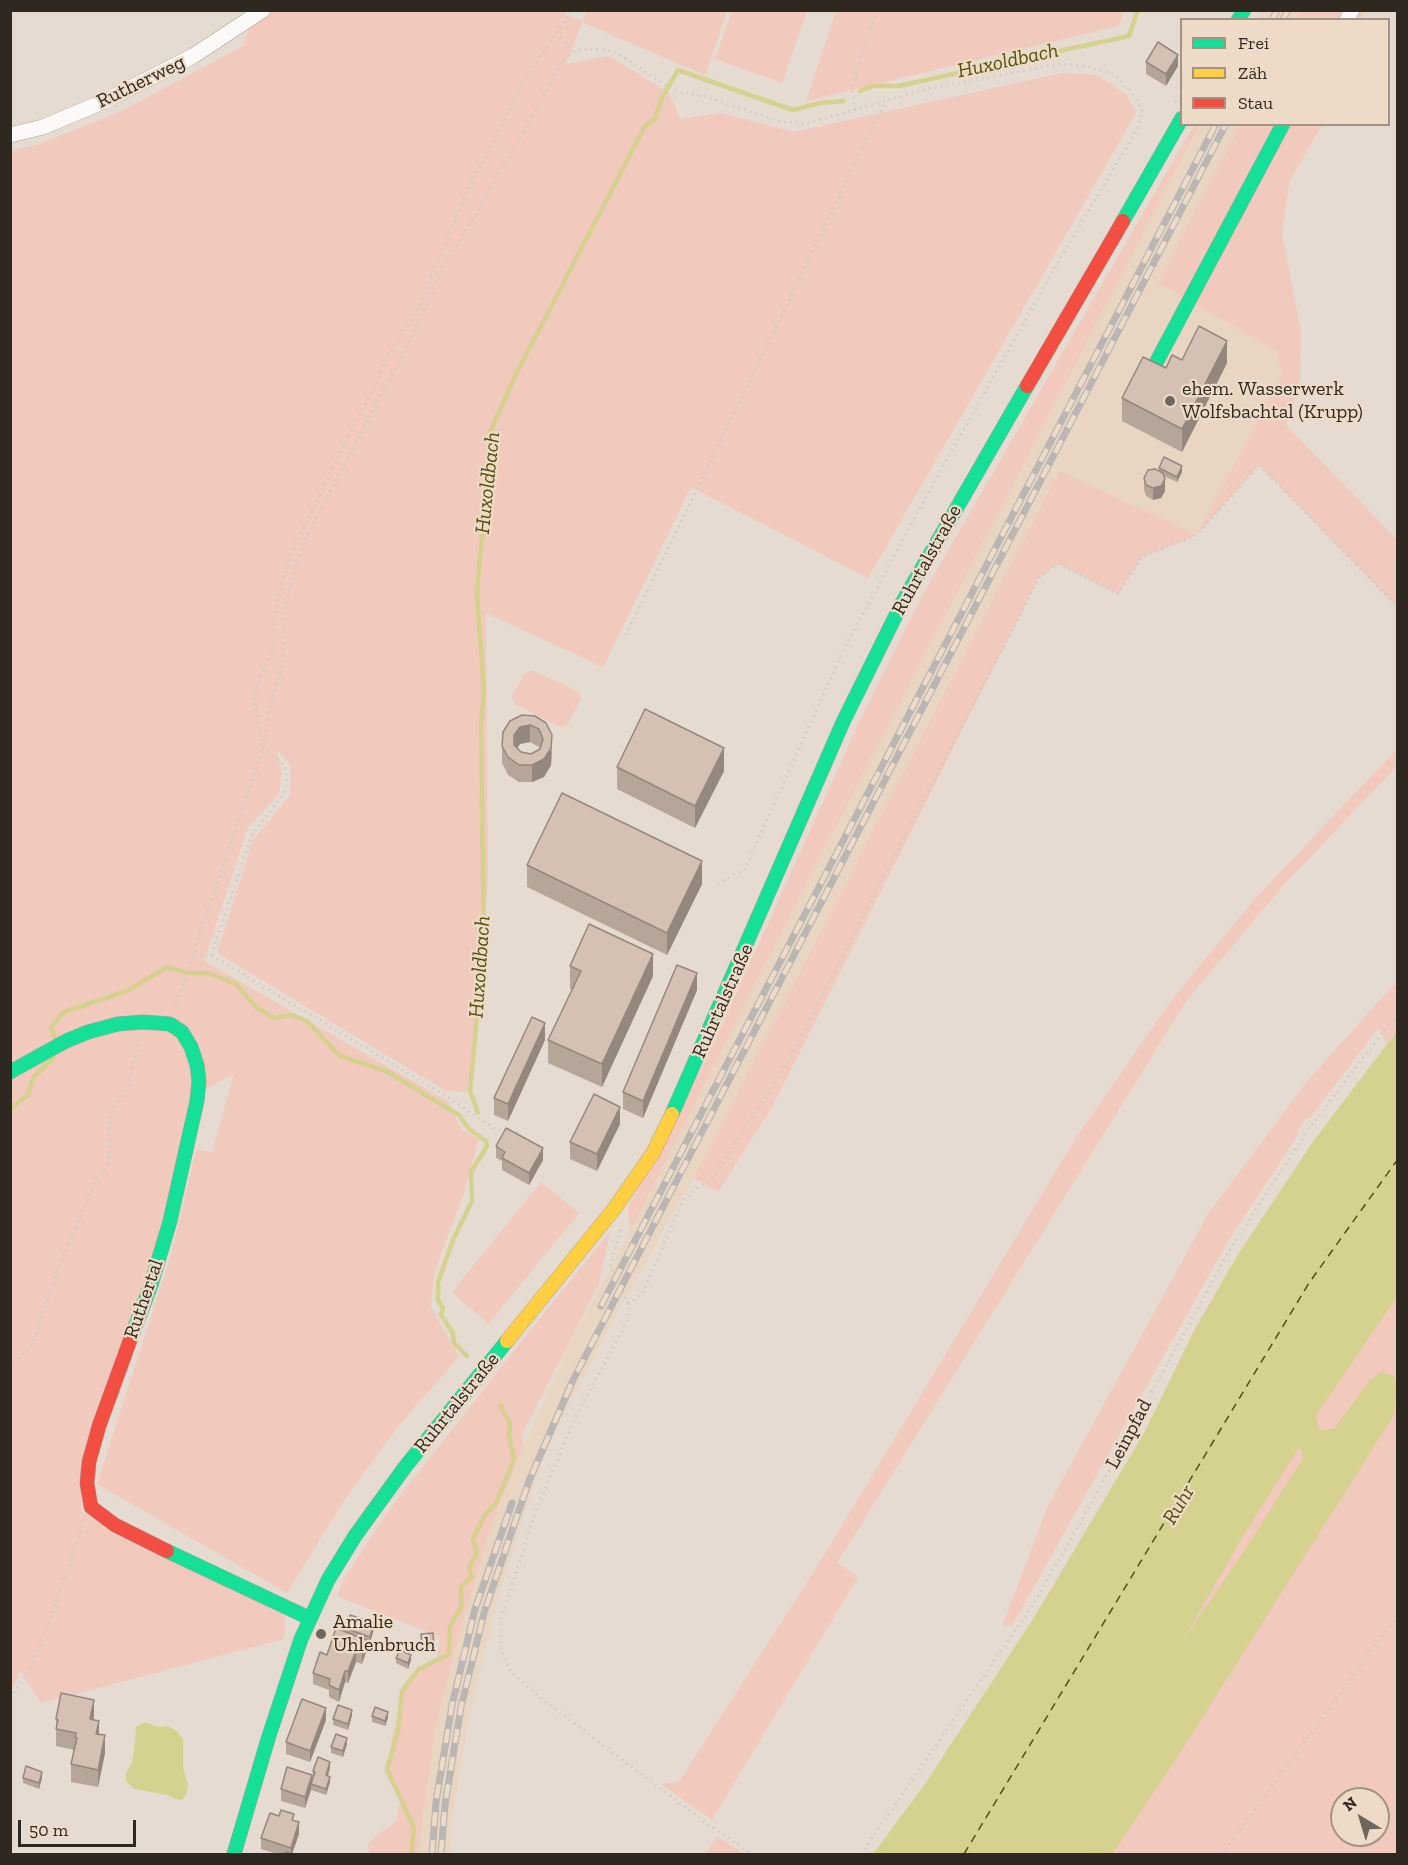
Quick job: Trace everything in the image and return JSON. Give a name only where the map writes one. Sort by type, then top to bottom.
[{"type":"main road","name":"Ruhrtalstraße","points":[[234,1854],[283,1690],[309,1618],[348,1547],[405,1467],[614,1209],[653,1153],[683,1092],[843,722],[902,603],[1180,121]]},
{"type":"main road","points":[[1149,376],[1258,167],[1282,126]]},
{"type":"main road","points":[[10,1072],[39,1055],[88,1032],[118,1024],[143,1022],[170,1024]]},
{"type":"main road","name":"Ruthertal","points":[[91,1507],[87,1484],[89,1462],[99,1426],[151,1285],[170,1221],[197,1101],[199,1081],[191,1047],[182,1032],[170,1024]]},
{"type":"main road","points":[[91,1507],[115,1525],[191,1564],[309,1618]]},
{"type":"street","name":"Rutherweg","points":[[10,135],[43,127],[107,100],[193,56],[263,10]]},
{"type":"path","points":[[855,110],[852,85],[877,10]]},
{"type":"path","points":[[211,955],[252,836],[283,795],[287,778],[284,765],[263,748],[254,699],[260,677],[272,653],[276,605],[291,554],[376,384],[386,358],[420,305],[472,179],[491,148],[522,84],[572,12]]},
{"type":"path","points":[[558,32],[572,52]]},
{"type":"path","points":[[170,1024],[263,748],[270,707],[283,662],[284,608],[303,543],[404,352],[445,264],[476,214],[496,175],[522,136],[561,63],[572,52],[583,49],[607,50],[617,53],[674,91],[707,97],[778,121],[804,124],[931,88],[1059,64],[1088,66],[1114,75],[1133,94],[1142,111],[1139,126],[1022,326],[929,491],[843,651],[745,869],[714,885]]},
{"type":"path","points":[[1172,107],[1180,94]]},
{"type":"path","points":[[626,635],[886,101]]},
{"type":"path","points":[[629,1305],[644,1292],[684,1198],[715,1175],[782,1072],[1040,576],[1059,564],[1118,594],[1142,557],[1197,535],[1259,465],[1398,607]]},
{"type":"path","points":[[194,953],[211,955],[446,1096],[496,1130],[520,1132]]},
{"type":"path","name":"Leinpfad","points":[[861,1854],[1034,1603],[1229,1251],[1305,1134],[1398,1015]]},
{"type":"path","points":[[10,1368],[33,1342],[61,1262],[96,1179],[109,1163],[110,1115],[128,1087],[143,1022]]},
{"type":"path","points":[[614,1209],[621,1219],[621,1233],[610,1266],[629,1305],[627,1322],[574,1420],[534,1516],[501,1619],[501,1652],[511,1672],[538,1696],[751,1854]]},
{"type":"path","points":[[10,1698],[29,1670],[47,1628],[61,1583],[91,1507]]},
{"type":"path","points":[[1222,1854],[1398,1615]]},
{"type":"shaded area","points":[[255,10],[566,10],[565,15],[582,21],[587,11],[727,11],[705,75],[582,22],[566,64],[609,56],[669,93],[680,119],[721,113],[794,132],[1062,73],[1096,75],[1127,95],[1136,113],[868,578],[691,487],[603,667],[486,613],[488,880],[469,1092],[446,1091],[217,953],[253,841],[290,795],[291,765],[276,749],[282,773],[279,794],[248,827],[204,961],[449,1102],[461,1129],[479,1139],[464,1192],[434,1273],[431,1307],[459,1356],[397,1428],[345,1499],[287,1593],[97,1484],[171,1255],[196,1150],[212,1152],[234,1074],[194,1095],[153,1255],[82,1460],[81,1511],[285,1616],[284,1639],[41,1703],[21,1671],[10,1691],[10,151],[39,144],[120,112],[243,46]]},
{"type":"shaded area","points":[[836,10],[1124,11],[1118,26],[806,101]]},
{"type":"shaded area","points":[[1265,10],[1300,10],[1296,18],[1260,18]]},
{"type":"shaded area","points":[[732,11],[807,11],[782,83],[715,59]]},
{"type":"shaded area","points":[[1300,11],[1365,11],[1362,18],[1296,18]]},
{"type":"shaded area","points":[[1193,126],[1198,126],[794,907],[630,1231],[628,1207],[709,1054],[861,718],[923,594]]},
{"type":"shaded area","points":[[1198,126],[1239,126],[1158,283],[1277,351],[1282,375],[1197,535],[1058,471],[694,1178],[618,1310],[545,1452],[498,1597],[468,1720],[451,1826],[450,1854],[418,1854],[434,1735],[460,1632],[491,1526],[524,1445],[573,1337],[630,1231],[849,800]]},
{"type":"shaded area","points":[[1239,126],[1321,126],[1289,182],[1282,235],[1301,331],[1300,381],[1286,425],[1397,540],[1397,607],[1259,465],[1197,535],[1282,375],[1277,351],[1158,283]]},
{"type":"shaded area","points":[[1059,471],[1197,535],[1142,557],[1118,594],[1059,564],[1040,576],[772,1107],[718,1192],[694,1178]]},
{"type":"shaded area","points":[[532,670],[579,692],[581,699],[568,724],[560,727],[515,704],[512,697],[524,674]]},
{"type":"shaded area","points":[[1397,749],[1397,766],[1282,887],[1187,1000],[837,1563],[858,1577],[712,1820],[661,1784],[679,1782],[823,1557],[1076,1138],[1173,998],[1252,902]]},
{"type":"shaded area","points":[[1397,981],[1397,1031],[1386,1044],[1379,1027],[1310,1118],[1305,1119],[1297,1131],[1297,1136],[1226,1245],[1013,1624],[1002,1627],[1047,1508],[1208,1214],[1308,1080]]},
{"type":"shaded area","points":[[541,1182],[579,1213],[488,1324],[452,1292]]},
{"type":"shaded area","points":[[610,1232],[599,1284],[522,1434],[524,1445],[491,1526],[460,1632],[434,1735],[418,1854],[369,1854],[368,1843],[397,1820],[400,1801],[385,1772],[402,1693],[416,1669],[436,1662],[440,1637],[337,1596],[346,1576],[389,1510]]},
{"type":"shaded area","points":[[1397,1295],[1397,1854],[1066,1854],[1176,1629],[1310,1412]]},
{"type":"shaded area","points":[[717,1836],[744,1854],[706,1854]]},
{"type":"water","name":"Ruhr","points":[[1397,1031],[1397,1297],[1316,1415],[1319,1430],[1334,1429],[1370,1380],[1381,1372],[1394,1376],[1397,1387],[1394,1415],[1176,1759],[1112,1854],[873,1854],[925,1784],[1035,1616],[1144,1433],[1195,1329],[1237,1256],[1312,1143]],"holes":[[[1300,1446],[1303,1458],[1248,1545],[1182,1642],[1243,1536]]]},
{"type":"water","points":[[145,1722],[158,1727],[167,1726],[177,1731],[183,1740],[183,1768],[188,1785],[186,1795],[182,1800],[134,1789],[126,1781],[126,1773],[132,1762],[136,1727]]},
{"type":"building","points":[[1158,42],[1178,55],[1166,74],[1146,62]]},
{"type":"building","points":[[1199,326],[1227,341],[1182,429],[1122,398],[1143,357],[1166,368],[1172,355],[1182,360]]},
{"type":"building","points":[[1164,457],[1182,466],[1177,477],[1159,468]]},
{"type":"building","points":[[1155,469],[1163,473],[1165,479],[1161,486],[1153,488],[1146,485],[1144,478],[1148,470]]},
{"type":"building","points":[[645,709],[724,748],[695,806],[617,767]]},
{"type":"building","points":[[522,715],[535,716],[546,723],[552,735],[551,748],[544,759],[532,765],[519,765],[508,757],[502,746],[503,732],[510,721]],"holes":[[[530,725],[539,729],[543,739],[540,749],[531,754],[521,752],[514,745],[514,735],[520,727]]]},
{"type":"building","points":[[562,793],[702,861],[667,933],[527,865]]},
{"type":"building","points":[[589,924],[653,954],[602,1064],[548,1040],[581,971],[570,966]]},
{"type":"building","points":[[677,965],[697,973],[643,1101],[623,1092]]},
{"type":"building","points":[[532,1017],[545,1023],[508,1104],[494,1098]]},
{"type":"building","points":[[594,1094],[620,1107],[597,1154],[570,1142]]},
{"type":"building","points":[[506,1128],[543,1148],[529,1173],[502,1158],[505,1152],[496,1146]]},
{"type":"building","points":[[350,1615],[374,1623],[370,1637],[345,1628]]},
{"type":"building","points":[[336,1628],[366,1640],[362,1653],[356,1651],[348,1671],[345,1671],[339,1690],[329,1685],[330,1679],[313,1673],[320,1652],[327,1655]]},
{"type":"building","points":[[433,1633],[434,1646],[422,1647],[421,1634]]},
{"type":"building","points":[[400,1650],[411,1655],[408,1663],[396,1658]]},
{"type":"building","points":[[61,1693],[94,1700],[90,1719],[99,1721],[96,1734],[105,1735],[98,1770],[71,1764],[76,1733],[56,1729]]},
{"type":"building","points":[[302,1699],[326,1708],[310,1751],[286,1742]]},
{"type":"building","points":[[338,1705],[352,1710],[348,1724],[333,1719]]},
{"type":"building","points":[[375,1707],[388,1712],[385,1721],[372,1716]]},
{"type":"building","points":[[336,1734],[347,1738],[343,1751],[331,1747]]},
{"type":"building","points":[[318,1757],[330,1762],[326,1775],[330,1777],[326,1789],[311,1784]]},
{"type":"building","points":[[26,1766],[42,1772],[39,1783],[23,1778]]},
{"type":"building","points":[[287,1767],[312,1775],[305,1797],[281,1789]]},
{"type":"building","points":[[281,1810],[294,1814],[292,1820],[299,1822],[291,1848],[261,1838],[270,1813],[279,1816]]},
{"type":"waterway","name":"Huxoldbach","points":[[860,91],[872,86],[898,86],[1129,36],[1138,10]]},
{"type":"waterway","name":"Huxoldbach","points":[[478,1113],[470,1091],[484,945],[481,725],[484,692],[477,593],[491,430],[516,374],[645,126],[655,119],[662,97],[678,70],[793,110],[820,103],[843,101]]},
{"type":"waterway","points":[[56,1041],[51,1027],[64,1012],[127,991],[167,967],[187,973],[208,973],[236,984],[257,1008],[274,1018],[291,1015],[307,1021],[340,1056],[386,1071],[459,1115],[469,1129],[486,1141],[487,1146],[471,1172],[472,1201],[453,1240],[438,1282],[438,1300],[443,1308],[441,1315],[453,1333],[454,1343],[467,1356]]},
{"type":"waterway","points":[[10,1109],[28,1095],[34,1076],[54,1058]]},
{"type":"waterway","points":[[411,1854],[414,1828],[387,1769],[398,1731],[402,1691],[419,1669],[449,1654],[450,1626],[461,1607],[461,1587],[472,1576],[469,1569],[477,1552],[473,1539],[484,1516],[496,1503],[514,1459],[509,1436],[510,1423],[500,1405]]},
{"type":"ferry route","points":[[964,1854],[1309,1283],[1398,1159]]},
{"type":"railway","points":[[1273,18],[1277,10]]},
{"type":"railway","points":[[1284,18],[1288,10]]},
{"type":"railway","points":[[601,1306],[1215,126]]},
{"type":"railway","points":[[441,1854],[445,1805],[461,1707],[484,1613],[529,1481],[573,1380],[1225,126]]},
{"type":"railway","points":[[432,1854],[436,1802],[452,1705],[475,1609],[512,1503]]},
{"type":"traffic: fast","points":[[1239,18],[1244,10]]},
{"type":"traffic: fast","points":[[1123,221],[1180,121]]},
{"type":"traffic: fast","points":[[1149,376],[1282,126]]},
{"type":"traffic: fast","points":[[672,1114],[843,722],[902,603],[1027,386]]},
{"type":"traffic: fast","points":[[10,1072],[66,1041],[118,1024],[143,1022],[170,1024],[182,1032],[191,1047],[199,1081],[197,1101],[170,1221],[151,1285],[132,1335]]},
{"type":"traffic: fast","points":[[234,1854],[301,1639],[328,1580],[355,1536],[405,1467],[507,1341]]},
{"type":"traffic: fast","points":[[167,1551],[309,1618]]},
{"type":"traffic: slow","points":[[507,1341],[614,1209],[653,1153],[672,1114]]},
{"type":"traffic: jam","points":[[1027,386],[1123,221]]},
{"type":"traffic: jam","points":[[132,1335],[99,1426],[89,1462],[87,1483],[91,1507],[115,1525],[167,1551]]},
{"type":"place","name":"ehem. Wasserwerk Wolfsbachtal (Krupp)","points":[[1170,401]]},
{"type":"place","name":"Amalie Uhlenbruch","points":[[321,1634]]}]
